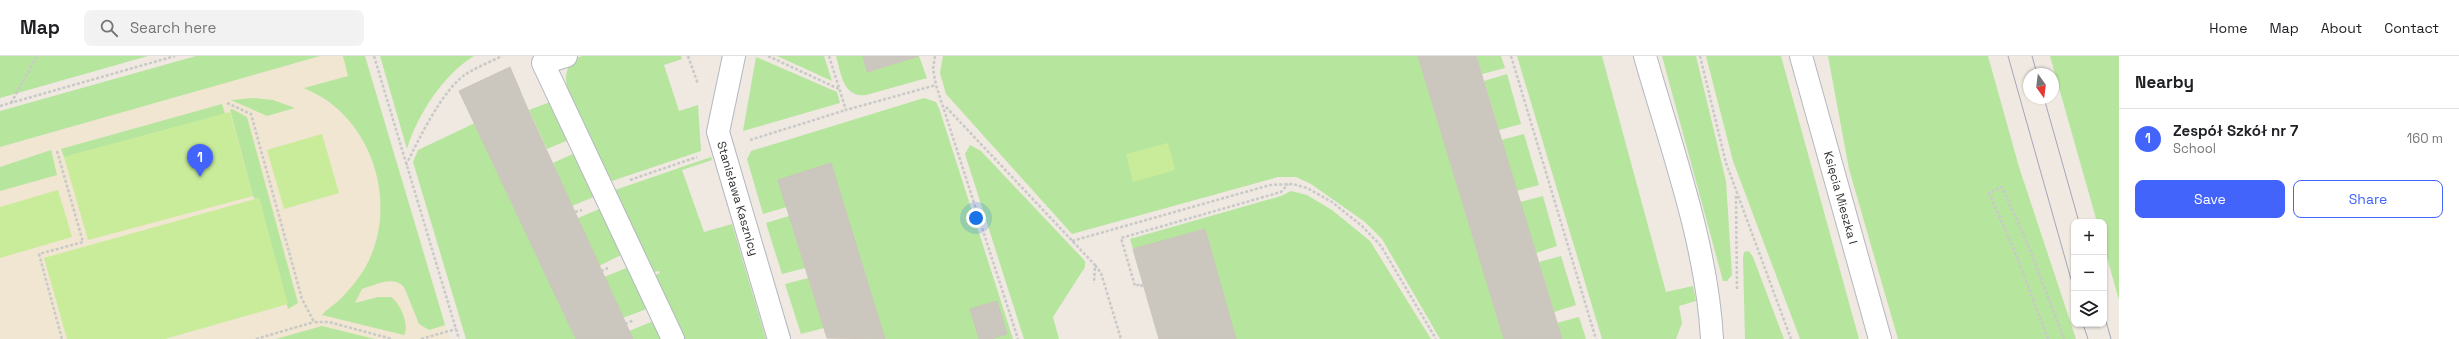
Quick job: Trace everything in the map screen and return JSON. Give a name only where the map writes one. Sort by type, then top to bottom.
[{"type":"street","points":[[566,56],[543,64],[674,339]]},
{"type":"street","name":"Stanisława Kasznicy","points":[[734,56],[718,132],[779,339]]},
{"type":"street","points":[[1645,56],[1698,243],[1711,307],[1712,339]]},
{"type":"street","name":"Księcia Mieszka I","points":[[1802,56],[1880,339]]},
{"type":"path","points":[[10,103],[37,56]]},
{"type":"path","points":[[0,106],[175,56]]},
{"type":"path","points":[[374,56],[459,339]]},
{"type":"path","points":[[406,165],[425,129],[456,84],[465,75],[502,56]]},
{"type":"path","points":[[688,56],[700,90]]},
{"type":"path","points":[[768,56],[839,89]]},
{"type":"path","points":[[829,56],[846,110]]},
{"type":"path","points":[[935,56],[933,69],[936,85],[944,105],[1018,339]]},
{"type":"path","points":[[1511,56],[1596,339]]},
{"type":"path","points":[[1700,56],[1726,163],[1791,339]]},
{"type":"path","points":[[744,142],[846,110],[936,85]]},
{"type":"path","points":[[227,103],[251,114],[302,299],[314,322]]},
{"type":"path","points":[[944,105],[1095,265],[1101,273],[1121,339]]},
{"type":"path","points":[[57,150],[83,242],[39,254],[62,339]]},
{"type":"path","points":[[603,189],[699,156]]},
{"type":"path","points":[[1072,241],[1270,185],[1288,184],[1307,188],[1324,197],[1349,216],[1375,239],[1436,339]]},
{"type":"path","points":[[1142,287],[1142,284],[1135,286],[1121,238],[1278,192],[1288,184]]},
{"type":"path","points":[[2048,339],[2015,252],[1989,194],[2002,187],[2029,247],[2064,339]]},
{"type":"path","points":[[1736,193],[1737,294]]},
{"type":"path","points":[[1094,283],[1095,265]]},
{"type":"path","points":[[256,339],[314,322],[329,322],[392,339]]},
{"type":"path","points":[[421,339],[456,329]]},
{"type":"shaded area","points":[[230,56],[365,56],[450,339],[0,339],[0,120]]},
{"type":"green space","points":[[0,56],[148,56],[0,98]]},
{"type":"green space","points":[[196,56],[320,56],[0,147],[0,111]]},
{"type":"green space","points":[[343,56],[365,56],[445,325],[429,330],[419,324],[405,289],[396,282],[391,281],[379,283],[362,289],[355,303],[378,297],[391,297],[398,304],[403,314],[406,326],[404,335],[322,315],[348,291],[359,278],[374,247],[379,226],[380,203],[378,181],[372,159],[362,139],[349,121],[333,105],[304,88],[348,76]]},
{"type":"green space","points":[[380,56],[474,56],[452,73],[433,96],[417,123],[407,149]]},
{"type":"green space","points":[[681,56],[682,59],[664,65],[679,111],[698,105],[701,151],[612,181],[585,130],[572,100],[566,80],[568,68],[572,62],[578,57]]},
{"type":"green space","points":[[777,56],[824,56],[832,81]]},
{"type":"green space","points":[[836,56],[863,56],[867,72],[919,56],[927,78],[866,95],[858,95],[852,93],[844,83]]},
{"type":"green space","points":[[943,56],[1418,56],[1504,339],[1440,339],[1382,239],[1365,222],[1311,184],[1296,177],[1278,177],[1072,234],[946,94],[940,73]]},
{"type":"green space","points":[[1476,56],[1501,56],[1505,68],[1482,74]]},
{"type":"green space","points":[[1517,56],[1602,56],[1666,292],[1693,286],[1696,301],[1679,306],[1682,323],[1676,339],[1602,339]]},
{"type":"green space","points":[[1662,56],[1696,56],[1726,181],[1732,275],[1727,281],[1723,281]]},
{"type":"green space","points":[[1706,56],[1781,56],[1859,339],[1800,339],[1733,161]]},
{"type":"green space","points":[[1828,56],[1988,56],[2019,167],[2076,339],[1898,339],[1849,169]]},
{"type":"green space","points":[[2050,56],[2119,56],[2119,300],[2107,258],[2107,219],[2096,219],[2059,88],[2059,68],[2053,68]]},
{"type":"green space","points":[[756,57],[837,92],[840,103],[743,131]]},
{"type":"green space","points":[[1507,74],[1521,124],[1499,130],[1484,81]]},
{"type":"green space","points":[[253,98],[273,100],[295,108],[267,116],[231,100]]},
{"type":"green space","points":[[924,98],[936,102],[939,108],[1013,339],[885,339],[831,164],[779,180],[787,207],[763,214],[747,159],[751,151]]},
{"type":"green space","points":[[553,101],[571,139],[547,149],[529,110]]},
{"type":"green space","points":[[222,104],[225,114],[64,157],[61,149]]},
{"type":"green space","points":[[232,109],[247,117],[298,303],[288,309],[259,198],[255,199],[253,196],[230,110]]},
{"type":"green space","points":[[230,112],[253,196],[88,240],[64,157]]},
{"type":"green space","points":[[475,123],[576,339],[466,339],[413,162],[418,150]]},
{"type":"green space","points":[[322,134],[339,193],[284,209],[267,150]]},
{"type":"green space","points":[[1524,134],[1539,185],[1517,191],[1501,140]]},
{"type":"green space","points":[[1168,143],[1175,170],[1133,182],[1126,154]]},
{"type":"green space","points":[[970,145],[981,151],[1085,261],[1085,267],[1053,317],[1059,339],[1024,339],[965,154]]},
{"type":"green space","points":[[51,150],[57,175],[0,191],[0,167]]},
{"type":"green space","points":[[577,152],[596,196],[572,206],[553,163]]},
{"type":"green space","points":[[711,157],[712,160],[682,170],[704,232],[732,224],[766,339],[684,339],[655,275],[660,273],[659,271],[654,272],[615,190]]},
{"type":"green space","points":[[58,190],[72,237],[0,258],[0,207]]},
{"type":"green space","points":[[1291,191],[1307,195],[1332,210],[1370,241],[1431,339],[1236,339],[1205,229],[1133,249],[1130,239],[1281,196]]},
{"type":"green space","points":[[1543,196],[1557,246],[1536,253],[1520,202]]},
{"type":"green space","points":[[259,198],[288,304],[165,339],[67,339],[44,258]]},
{"type":"green space","points":[[604,207],[625,253],[599,266],[578,218]]},
{"type":"green space","points":[[789,216],[805,268],[782,274],[766,223]]},
{"type":"green space","points":[[1749,251],[1753,257],[1784,339],[1745,339],[1743,258],[1744,252]]},
{"type":"green space","points":[[1561,256],[1576,305],[1554,312],[1539,262]]},
{"type":"green space","points":[[629,267],[649,308],[623,318],[604,277]]},
{"type":"green space","points":[[808,278],[824,328],[801,334],[785,284]]},
{"type":"green space","points":[[1579,317],[1586,339],[1562,339],[1557,323]]},
{"type":"green space","points":[[656,320],[665,339],[633,339],[629,331]]},
{"type":"green space","points":[[322,326],[375,339],[276,339]]},
{"type":"building","points":[[863,56],[919,56],[867,72]]},
{"type":"building","points":[[1418,56],[1476,56],[1562,339],[1504,339]]},
{"type":"building","points":[[510,67],[633,339],[576,339],[459,91]]},
{"type":"building","points":[[831,163],[885,339],[827,338],[778,180]]},
{"type":"building","points":[[1205,229],[1236,339],[1159,339],[1133,249]]},
{"type":"building","points":[[997,301],[1007,334],[991,339],[979,339],[970,309]]},
{"type":"tram line","points":[[2008,56],[2071,279]]},
{"type":"tram line","points":[[2032,56],[2035,68]]},
{"type":"tram line","points":[[2046,104],[2078,219]]},
{"type":"tram line","points":[[2107,325],[2111,339]]},
{"type":"tram line","points":[[2084,327],[2088,339]]},
{"type":"place","name":"Zespół Szkół nr 7","points":[[200,177]]}]
